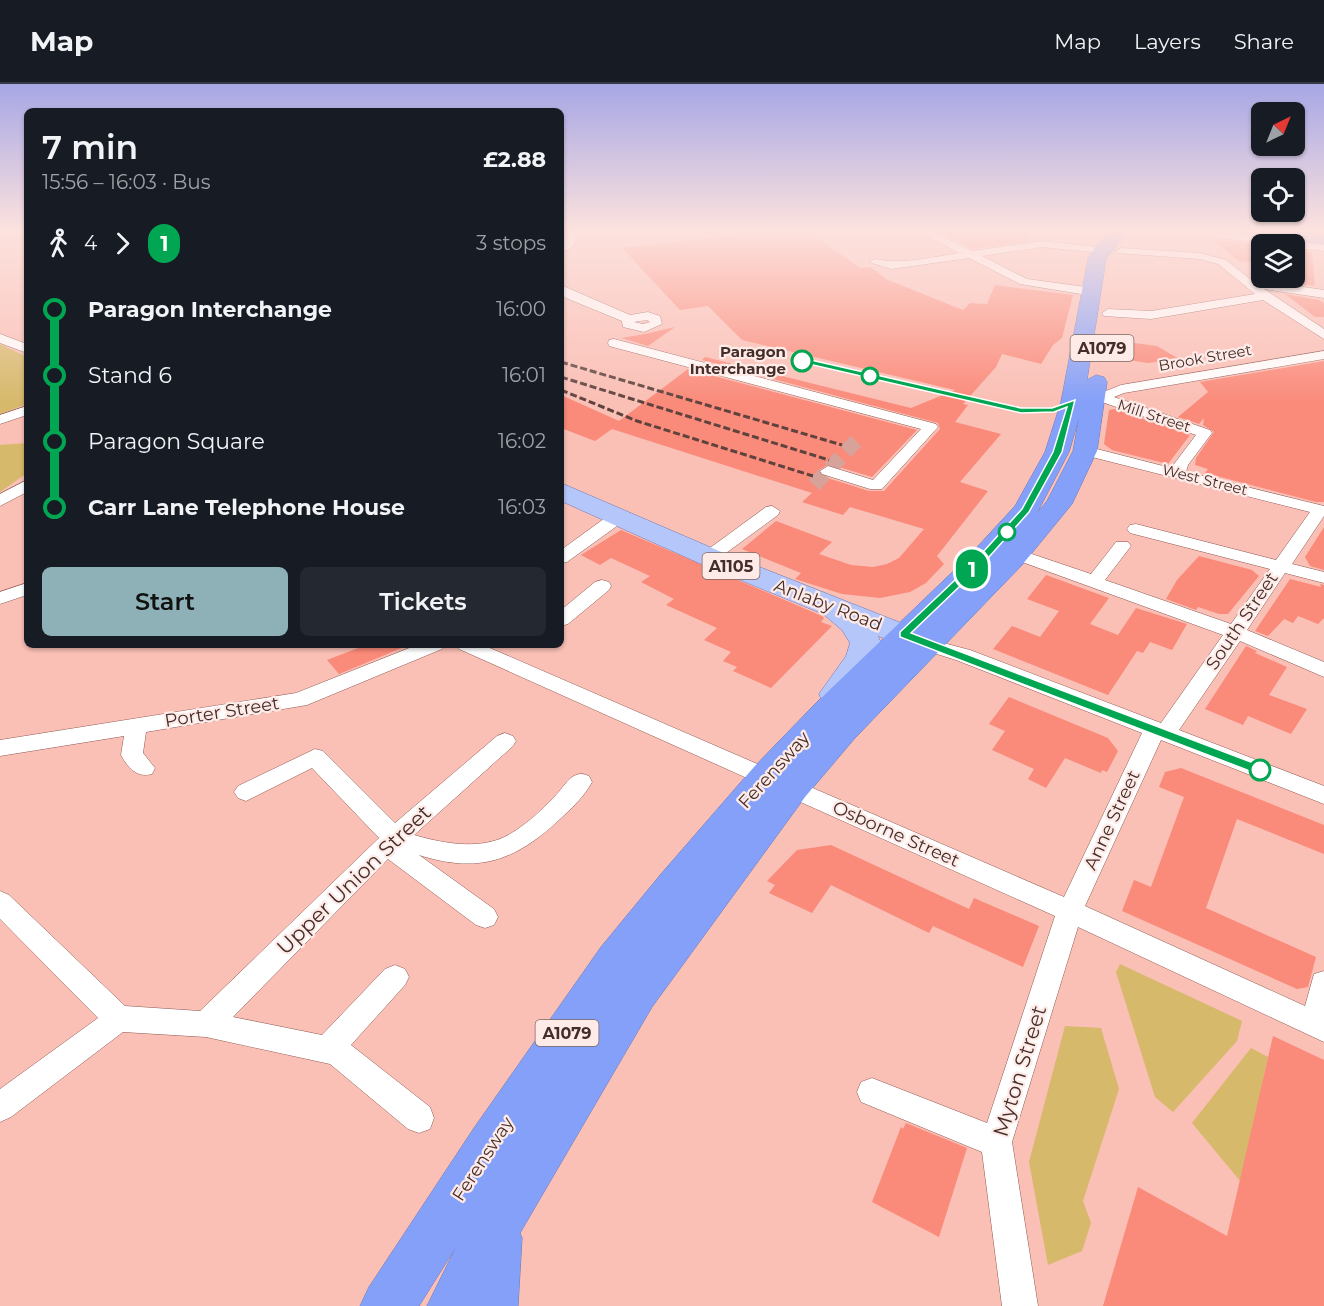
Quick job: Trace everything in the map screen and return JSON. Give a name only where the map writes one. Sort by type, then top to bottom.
[{"type":"highway","name":"Ferensway","points":[[1102,289],[1104,335]]},
{"type":"highway","name":"Ferensway","points":[[388,1306],[491,1145],[616,960],[675,885],[780,782],[843,730],[916,639],[938,601],[977,564],[1026,510],[1058,452],[1104,300]]},
{"type":"highway","name":"Ferensway","points":[[469,1301],[497,1224],[637,993],[826,712],[1017,554],[1059,504],[1085,451],[1098,399],[1100,358]]},
{"type":"main road","name":"Anlaby Road","points":[[564,492],[709,557],[916,639]]},
{"type":"main road","points":[[816,601],[874,614],[916,611],[938,601]]},
{"type":"main road","points":[[816,601],[856,626],[861,632],[865,647],[861,660],[841,683],[826,712]]},
{"type":"street","points":[[1055,289],[1104,300],[1151,315],[1265,296]]},
{"type":"street","points":[[1257,289],[1324,335]]},
{"type":"street","points":[[1294,289],[1324,294]]},
{"type":"street","points":[[564,291],[629,319]]},
{"type":"street","points":[[0,338],[24,348]]},
{"type":"street","points":[[614,343],[931,427],[862,500]]},
{"type":"street","name":"Brook Street","points":[[1098,399],[1121,389],[1324,355]]},
{"type":"street","name":"Mill Street","points":[[1098,399],[1205,433],[1180,464],[1178,473]]},
{"type":"street","points":[[0,420],[24,411]]},
{"type":"street","name":"West Street","points":[[1085,451],[1322,511]]},
{"type":"street","points":[[828,471],[876,486]]},
{"type":"street","points":[[0,501],[24,487]]},
{"type":"street","points":[[709,557],[772,511]]},
{"type":"street","name":"South Street","points":[[1161,731],[1235,633],[1292,549],[1322,511]]},
{"type":"street","points":[[564,556],[618,517]]},
{"type":"street","points":[[1136,529],[1275,574],[1324,578]]},
{"type":"street","points":[[1090,581],[1122,546]]},
{"type":"street","points":[[1017,554],[1321,663]]},
{"type":"street","points":[[570,602],[602,586]]},
{"type":"street","points":[[0,598],[24,590]]},
{"type":"street","name":"Anlaby Road","points":[[916,639],[963,655],[1324,795]]},
{"type":"street","name":"Porter Street","points":[[0,748],[300,700],[428,648]]},
{"type":"street","name":"Osborne Street","points":[[473,648],[1070,911],[1320,1027]]},
{"type":"street","points":[[136,725],[132,755],[144,768]]},
{"type":"street","name":"Anne Street","points":[[1070,911],[1161,731]]},
{"type":"street","name":"Upper Union Street","points":[[206,1024],[391,842],[505,741]]},
{"type":"street","points":[[246,792],[315,757],[391,842],[485,917]]},
{"type":"street","points":[[391,842],[439,852],[471,854],[503,849],[534,829],[563,803],[581,782]]},
{"type":"street","points":[[0,902],[118,1019]]},
{"type":"street","name":"Myton Street","points":[[1020,1306],[996,1142],[1070,911]]},
{"type":"street","points":[[328,1050],[395,977]]},
{"type":"street","points":[[1320,1027],[1324,983]]},
{"type":"street","points":[[0,1107],[118,1019],[206,1024],[337,1052],[419,1118]]},
{"type":"street","points":[[872,1092],[996,1142]]},
{"type":"shaded area","points":[[0,344],[24,356],[24,405],[0,414]]},
{"type":"shaded area","points":[[24,443],[24,475],[0,492],[0,445]]},
{"type":"shaded area","points":[[1120,964],[1242,1021],[1237,1041],[1173,1112],[1155,1097],[1116,972]]},
{"type":"shaded area","points":[[1065,1026],[1101,1028],[1119,1089],[1083,1201],[1091,1223],[1082,1251],[1048,1265],[1029,1162]]},
{"type":"shaded area","points":[[1251,1048],[1268,1057],[1241,1182],[1192,1123]]},
{"type":"building","points":[[660,289],[911,289],[963,310],[970,303],[987,304],[993,289],[1026,289],[1073,295],[1062,338],[1053,345],[1041,364],[1002,354],[996,367],[963,404],[968,405],[955,422],[1001,434],[960,482],[988,491],[937,556],[944,564],[926,583],[910,592],[880,598],[842,594],[795,579],[801,573],[742,549],[776,521],[832,542],[819,554],[851,565],[873,567],[899,558],[924,529],[850,507],[843,515],[802,502],[812,493],[612,429],[595,441],[564,429],[564,396],[619,421],[688,369],[917,430],[872,477],[829,464],[818,471],[821,476],[869,491],[884,491],[940,429],[938,423],[702,360],[705,357],[911,408],[955,390],[742,340],[708,306],[680,310]]},
{"type":"building","points":[[1285,294],[1319,300],[1324,303],[1324,317],[1315,317]]},
{"type":"building","points":[[675,327],[648,346],[621,338],[645,334]]},
{"type":"building","points":[[1119,341],[1157,346],[1179,359],[1148,363],[1115,358]]},
{"type":"building","points":[[1324,361],[1324,502],[1316,502],[1205,473],[1208,469],[1195,465],[1196,458],[1214,432],[1203,425],[1204,418],[1199,424],[1178,417],[1208,392],[1200,382]]},
{"type":"building","points":[[1115,409],[1190,435],[1168,464],[1112,450],[1104,444],[1109,410]]},
{"type":"building","points":[[1324,527],[1324,570],[1310,566],[1305,557]]},
{"type":"building","points":[[621,530],[822,616],[824,618],[821,622],[832,626],[771,688],[733,671],[737,667],[723,661],[731,652],[704,640],[717,628],[666,605],[674,599],[641,582],[650,576],[611,558],[600,565],[581,555]]},
{"type":"building","points":[[1199,556],[1252,570],[1259,576],[1228,614],[1219,614],[1198,607],[1196,610],[1166,599],[1177,580]]},
{"type":"building","points":[[1046,575],[1109,598],[1090,624],[1118,635],[1136,608],[1187,624],[1172,650],[1150,642],[1143,653],[1137,651],[1108,695],[993,649],[1012,626],[1040,637],[1059,611],[1027,599]]},
{"type":"building","points":[[1290,579],[1321,587],[1320,584],[1324,585],[1324,618],[1318,624],[1298,616],[1293,623],[1284,619],[1268,636],[1255,631]]},
{"type":"building","points":[[1246,646],[1257,651],[1255,653],[1287,667],[1269,695],[1307,709],[1291,734],[1248,716],[1243,725],[1205,709]]},
{"type":"building","points":[[358,648],[402,648],[339,674],[327,660]]},
{"type":"building","points":[[1009,697],[1108,738],[1118,751],[1107,772],[1102,770],[1101,773],[1065,758],[1046,788],[1028,779],[1034,769],[992,750],[1005,731],[989,724]]},
{"type":"building","points":[[1181,768],[1324,825],[1324,854],[1237,819],[1206,908],[1316,957],[1308,987],[1297,989],[1122,911],[1134,880],[1151,887],[1184,797],[1159,787],[1165,772]]},
{"type":"building","points":[[831,845],[969,909],[974,898],[1039,926],[1023,967],[933,926],[929,933],[831,885],[812,913],[769,893],[775,885],[767,881],[797,850]]},
{"type":"building","points":[[1273,1036],[1324,1060],[1324,1306],[1103,1306],[1138,1187],[1227,1236]]},
{"type":"building","points":[[906,1123],[967,1148],[939,1237],[872,1202],[901,1127],[903,1129]]},
{"type":"tunnel","points":[[814,485],[856,441]]},
{"type":"railway","points":[[564,363],[842,445]]},
{"type":"railway","points":[[564,378],[829,460]]},
{"type":"railway","points":[[564,391],[637,421],[813,476]]},
{"type":"bus line","name":"1","points":[[802,361],[1021,411],[1054,410],[1072,402],[1058,452],[1026,510],[977,564],[904,634],[1260,770]]},
{"type":"place","name":"Paragon Interchange","points":[[802,361]]}]
